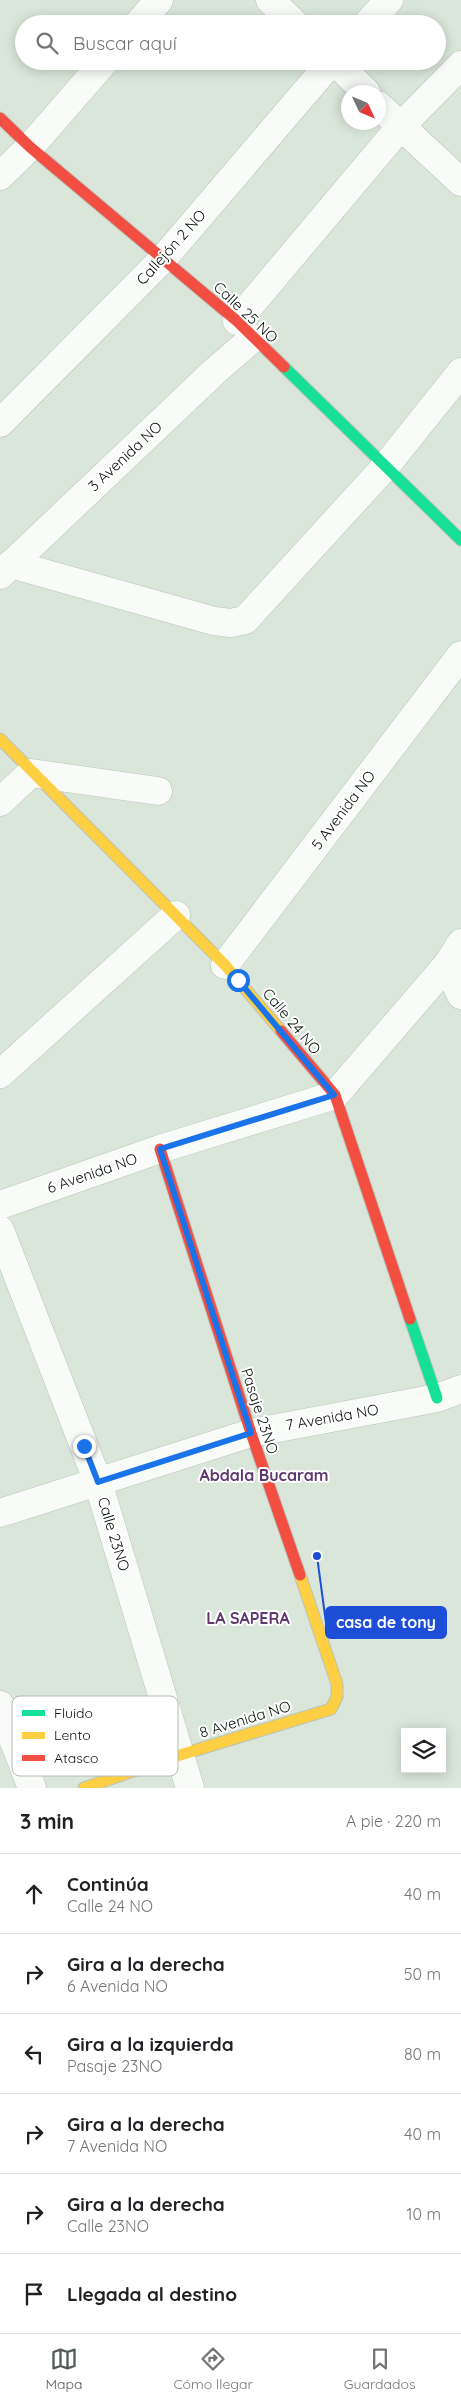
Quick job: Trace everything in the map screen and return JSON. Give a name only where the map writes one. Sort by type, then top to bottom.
[{"type":"street","points":[[146,15],[159,0]]},
{"type":"street","points":[[270,0],[286,15]]},
{"type":"street","points":[[375,15],[389,0]]},
{"type":"street","name":"3 Avenida NO","points":[[5,570],[215,371],[401,126],[461,65]]},
{"type":"street","points":[[0,176],[30,147],[97,70]]},
{"type":"street","name":"Callejón 2 NO","points":[[0,423],[162,260],[325,70]]},
{"type":"street","points":[[343,70],[359,85]]},
{"type":"street","points":[[386,112],[461,182]]},
{"type":"street","name":"Calle 25 NO","points":[[0,118],[30,147],[245,330],[461,540]]},
{"type":"street","points":[[5,570],[214,621],[231,623],[245,620],[384,467],[461,372]]},
{"type":"street","name":"5 Avenida NO","points":[[225,965],[461,656]]},
{"type":"street","name":"Calle 24 NO","points":[[0,739],[225,965],[334,1095],[449,1394]]},
{"type":"street","points":[[0,802],[31,772],[158,791]]},
{"type":"street","points":[[0,1074],[176,915]]},
{"type":"street","points":[[454,954],[461,995]]},
{"type":"street","points":[[334,1095],[454,954]]},
{"type":"street","name":"6 Avenida NO","points":[[0,1205],[160,1149],[334,1095]]},
{"type":"street","name":"Pasaje 23NO","points":[[160,1149],[251,1433],[336,1684],[337,1697],[331,1709]]},
{"type":"street","name":"Calle 23NO","points":[[0,1230],[98,1482],[162,1696]]},
{"type":"street","name":"7 Avenida NO","points":[[0,1513],[251,1433],[449,1394]]},
{"type":"street","points":[[0,1705],[12,1736]]},
{"type":"street","name":"8 Avenida NO","points":[[180,1755],[331,1709]]},
{"type":"street","name":"Calle 23NO","points":[[178,1748],[190,1788]]},
{"type":"street","points":[[27,1776],[32,1788]]},
{"type":"street","name":"8 Avenida NO","points":[[84,1788],[119,1776]]},
{"type":"traffic: fast","points":[[284,367],[461,540]]},
{"type":"traffic: fast","points":[[410,1319],[437,1398]]},
{"type":"traffic: slow","points":[[0,739],[225,965],[281,1031]]},
{"type":"traffic: slow","points":[[178,1756],[331,1709],[337,1697],[337,1684],[300,1575]]},
{"type":"traffic: slow","points":[[84,1788],[119,1776]]},
{"type":"traffic: jam","points":[[0,118],[30,147],[237,321],[284,367]]},
{"type":"traffic: jam","points":[[281,1031],[335,1095],[410,1319]]},
{"type":"traffic: jam","points":[[160,1149],[251,1433],[300,1575]]},
{"type":"place","name":"casa de tony","points":[[317,1556]]},
{"type":"district","name":"Abdala Bucaram","points":[[264,1475]]},
{"type":"district","name":"LA SAPERA","points":[[248,1618]]},
{"type":"route","points":[[84,1446],[98,1482],[251,1433],[160,1149],[334,1095],[238,980]]}]
